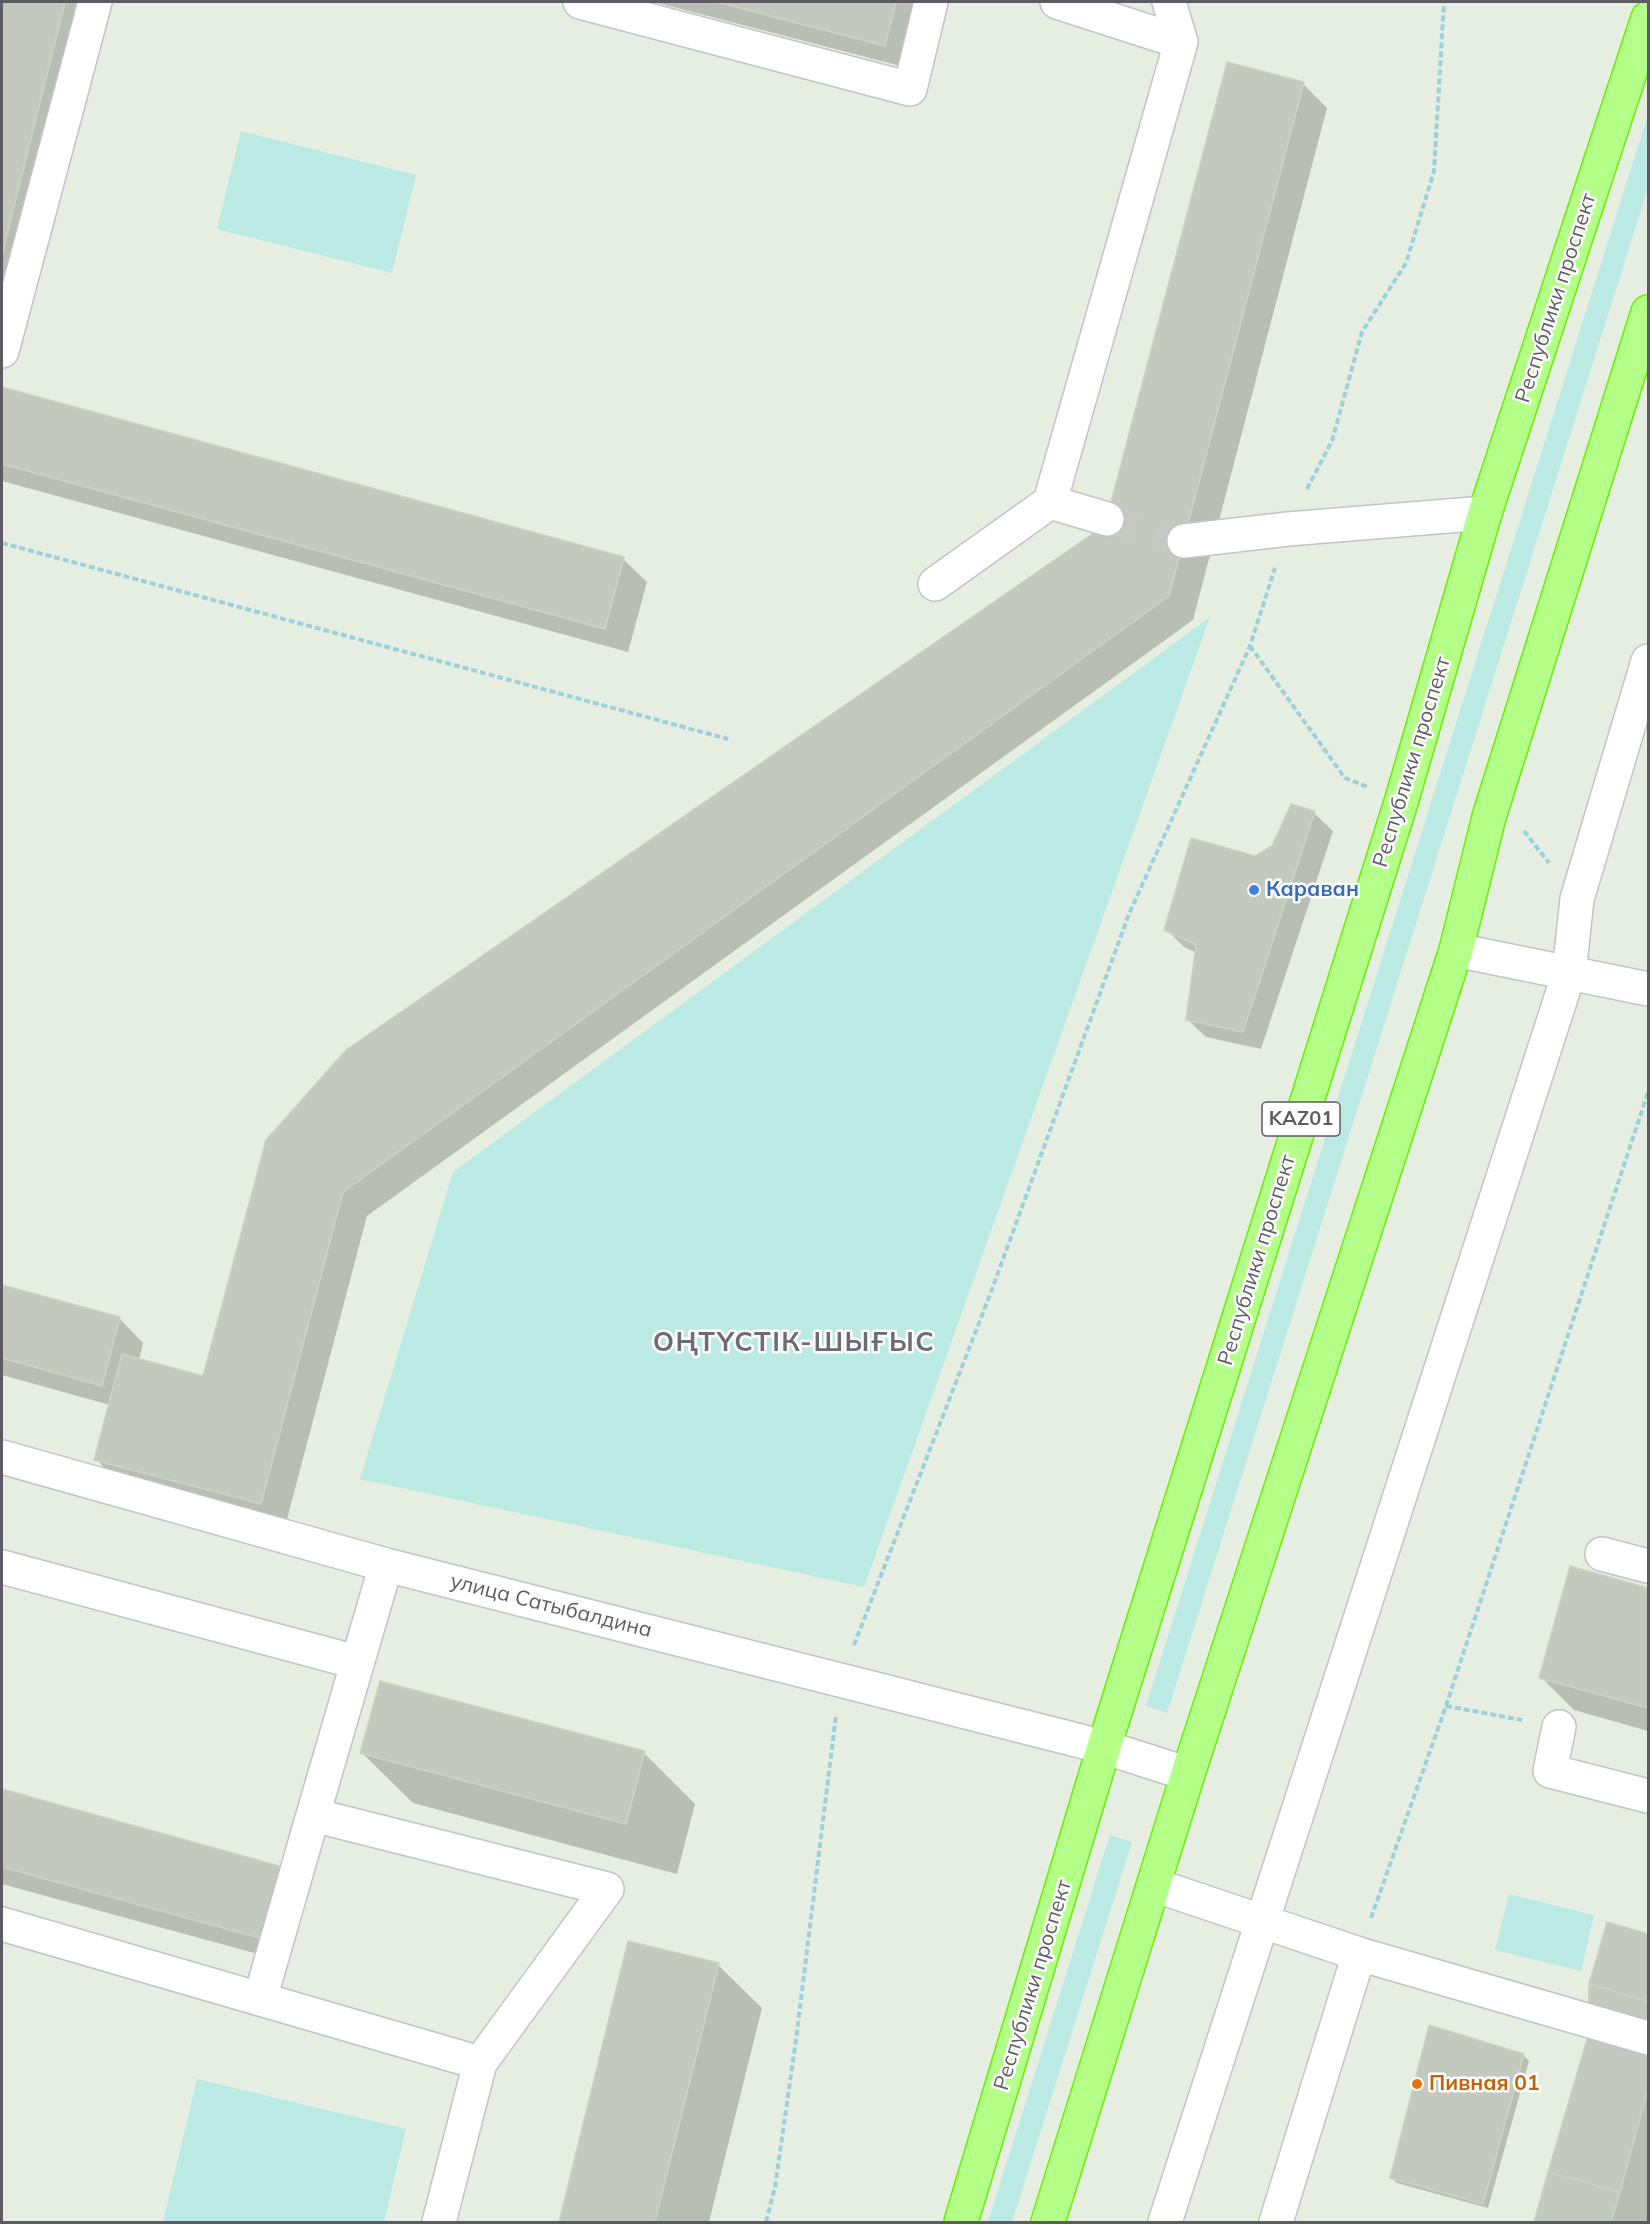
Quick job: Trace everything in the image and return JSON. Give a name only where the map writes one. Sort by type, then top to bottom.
[{"type":"highway","name":"Республики проспект","points":[[961,2223],[1104,1747],[1402,799],[1485,513],[1648,18]]},
{"type":"highway","points":[[1048,2223],[1188,1774],[1455,950],[1489,817],[1648,312]]},
{"type":"street","points":[[2,351],[95,2]]},
{"type":"street","points":[[580,2],[910,89],[931,2]]},
{"type":"street","points":[[1057,2],[1181,42]]},
{"type":"street","points":[[935,584],[1050,502],[1181,42],[1169,2]]},
{"type":"street","points":[[1050,502],[1107,519]]},
{"type":"street","points":[[1184,541],[1288,529],[1485,513]]},
{"type":"street","points":[[1165,2223],[1569,973],[1577,899],[1648,661]]},
{"type":"street","points":[[1455,950],[1648,989]]},
{"type":"street","name":"улица Сатыбалдина","points":[[2,1457],[386,1565],[1104,1747]]},
{"type":"street","points":[[1602,1554],[1648,1566]]},
{"type":"street","points":[[260,1999],[386,1565]]},
{"type":"street","points":[[2,1567],[356,1662]]},
{"type":"street","points":[[1559,1727],[1550,1771],[1648,1796]]},
{"type":"street","points":[[1104,1747],[1188,1774]]},
{"type":"street","points":[[313,1815],[607,1889],[480,2063],[440,2223]]},
{"type":"street","points":[[1154,1885],[1359,1954],[1648,2038]]},
{"type":"street","points":[[2,1924],[480,2063]]},
{"type":"street","points":[[1276,2223],[1359,1954]]},
{"type":"path","points":[[766,2223],[775,2187],[795,2051],[840,1679],[991,1292],[1130,914],[1250,646],[1288,529],[1332,441],[1362,332],[1406,263],[1434,171],[1444,2]]},
{"type":"path","points":[[2,543],[728,740]]},
{"type":"path","points":[[1250,646],[1345,778]]},
{"type":"path","points":[[1359,1954],[1446,1706],[1648,1092]]},
{"type":"path","points":[[1446,1706],[1559,1727]]},
{"type":"shaded area","points":[[1648,115],[1648,188],[1167,1713],[1146,1706]]},
{"type":"shaded area","points":[[241,131],[416,175],[392,273],[217,229]]},
{"type":"shaded area","points":[[1210,617],[864,1587],[360,1479],[453,1172]]},
{"type":"shaded area","points":[[1110,1835],[1132,1842],[1012,2222],[988,2222]]},
{"type":"shaded area","points":[[1509,1894],[1594,1915],[1581,1971],[1495,1950]]},
{"type":"shaded area","points":[[197,2079],[406,2129],[384,2222],[163,2222]]},
{"type":"building","points":[[2,2],[65,2],[2,255]]},
{"type":"building","points":[[717,2],[896,2],[885,46]]},
{"type":"building","points":[[1227,62],[1304,82],[1169,596],[343,1192],[261,1504],[94,1460],[122,1354],[203,1376],[266,1140],[346,1050],[1105,525]]},
{"type":"building","points":[[2,387],[624,557],[605,629],[2,464]]},
{"type":"building","points":[[1291,804],[1315,811],[1243,1032],[1186,1020],[1196,945],[1164,930],[1191,838],[1255,856],[1272,846]]},
{"type":"building","points":[[2,1285],[120,1317],[102,1386],[2,1358]]},
{"type":"building","points":[[1570,1566],[1648,1588],[1648,1708],[1539,1678]]},
{"type":"building","points":[[380,1681],[645,1751],[626,1824],[360,1753]]},
{"type":"building","points":[[2,1789],[283,1867],[263,1939],[2,1867]]},
{"type":"building","points":[[1607,1922],[1648,1934],[1648,2001],[1589,1984]]},
{"type":"building","points":[[628,1941],[719,1963],[655,2222],[559,2222]]},
{"type":"building","points":[[1589,1984],[1648,2001],[1648,2089],[1620,2192],[1548,2172],[1588,2036]]},
{"type":"building","points":[[1429,2025],[1524,2054],[1483,2204],[1390,2178]]},
{"type":"building","points":[[1548,2172],[1620,2192],[1611,2222],[1534,2222]]},
{"type":"tunnel","points":[[1107,519],[1184,541]]},
{"type":"place","name":"Караван","points":[[1254,890]]},
{"type":"place","name":"Пивная 01","points":[[1417,2084]]},
{"type":"district","name":"ОҢТҮСТІК-ШЫҒЫС","points":[[794,1343]]}]
